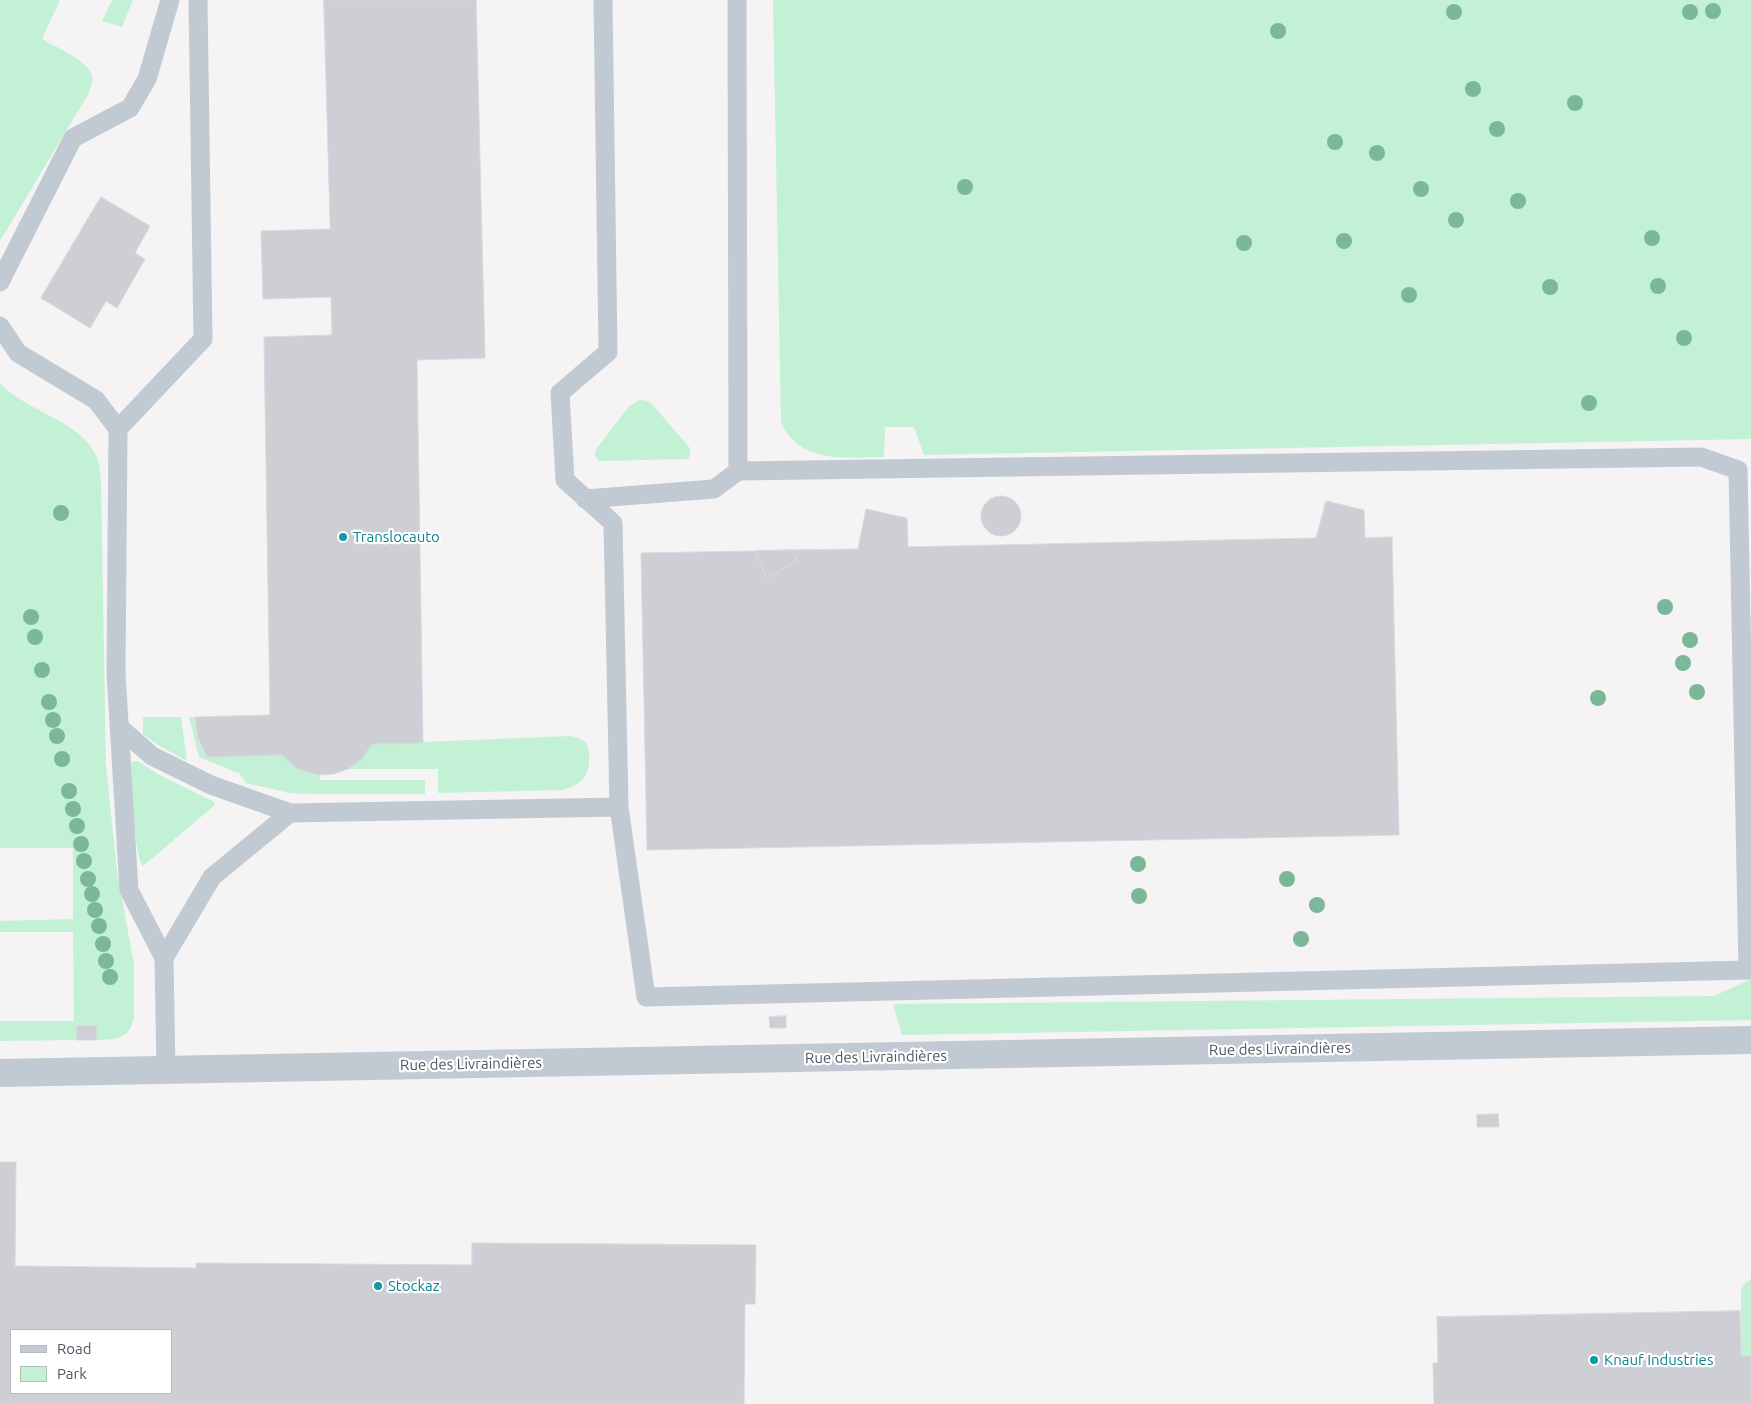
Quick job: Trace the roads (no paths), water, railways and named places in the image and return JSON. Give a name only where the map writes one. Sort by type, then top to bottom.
[{"type":"street","name":"Rue des Livraindières","points":[[0,1073],[1751,1040]]},
{"type":"lane","points":[[0,282],[73,138],[130,108],[148,79],[170,0]]},
{"type":"lane","points":[[118,429],[203,339],[198,0]]},
{"type":"lane","points":[[585,499],[714,489],[738,471],[1701,457],[1738,470],[1748,970],[646,997],[619,807],[613,523],[585,499],[565,480],[560,393],[608,352],[603,0]]},
{"type":"lane","points":[[737,0],[738,471]]},
{"type":"lane","points":[[0,326],[18,354],[96,400],[118,429],[116,673],[129,890],[164,958],[166,1070]]},
{"type":"lane","points":[[120,727],[152,756],[211,785],[290,813],[619,807]]},
{"type":"lane","points":[[164,958],[212,877],[290,813]]},
{"type":"place","name":"Translocauto","points":[[343,537]]},
{"type":"place","name":"Stockaz","points":[[378,1286]]},
{"type":"place","name":"Knauf Industries","points":[[1594,1360]]}]
